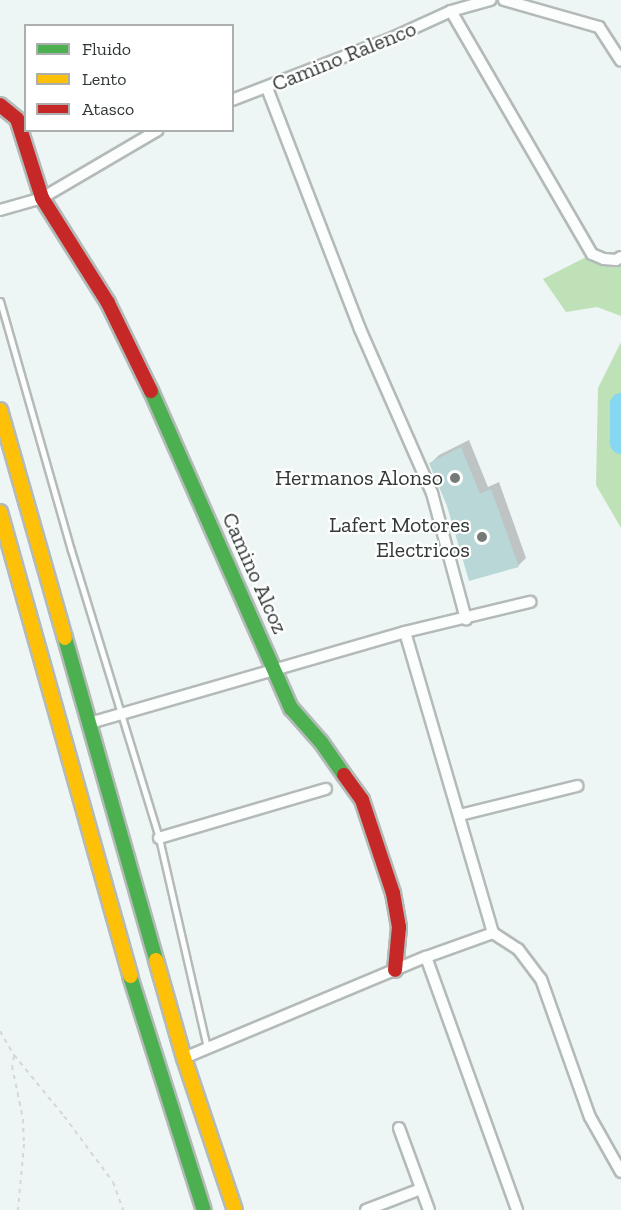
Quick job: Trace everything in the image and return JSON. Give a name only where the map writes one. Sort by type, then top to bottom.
[{"type":"main road","name":"Camino Alcoz","points":[[0,105],[18,119],[42,198],[108,303],[153,396],[276,669],[291,708],[321,742],[362,800],[393,893],[399,927],[395,970]]},
{"type":"main road","points":[[0,410],[184,1058],[234,1210]]},
{"type":"main road","points":[[0,512],[131,978],[204,1210]]},
{"type":"street","name":"Camino Ralenco","points":[[234,99],[267,88],[450,11],[490,0]]},
{"type":"street","points":[[504,0],[599,27],[621,61]]},
{"type":"street","points":[[450,11],[592,254],[604,259],[616,260],[621,257]]},
{"type":"street","points":[[267,88],[360,329],[432,493],[466,619]]},
{"type":"street","points":[[0,210],[42,198],[155,132]]},
{"type":"street","points":[[90,723],[405,632],[530,602]]},
{"type":"street","points":[[405,632],[493,933],[519,949],[541,979],[590,1117],[617,1154],[621,1172]]},
{"type":"street","points":[[460,815],[577,786]]},
{"type":"street","points":[[159,838],[326,789]]},
{"type":"street","points":[[184,1058],[426,957],[493,933]]},
{"type":"street","points":[[426,957],[517,1210]]},
{"type":"street","points":[[399,1128],[429,1210]]},
{"type":"street","points":[[366,1210],[421,1189]]},
{"type":"lane","points":[[0,301],[120,714],[159,838],[207,1048]]},
{"type":"path","points":[[0,1031],[14,1055],[64,1116],[113,1182],[123,1210]]},
{"type":"path","points":[[14,1055],[12,1066],[23,1119],[24,1144],[18,1210]]},
{"type":"green space","points":[[592,254],[621,257],[621,316],[597,307],[566,312],[543,279]]},
{"type":"green space","points":[[621,342],[621,528],[596,485],[598,388]]},
{"type":"building","name":"Lafert Motores Electricos","points":[[461,447],[480,494],[491,489],[519,567],[469,581],[447,506],[429,463]]},
{"type":"waterway","points":[[621,404],[621,443]]},
{"type":"traffic: fast","points":[[151,391],[291,708],[321,742],[344,775]]},
{"type":"traffic: fast","points":[[65,638],[156,960]]},
{"type":"traffic: fast","points":[[130,976],[204,1210]]},
{"type":"traffic: slow","points":[[0,410],[65,638]]},
{"type":"traffic: slow","points":[[0,512],[130,976]]},
{"type":"traffic: slow","points":[[156,960],[184,1058],[235,1210]]},
{"type":"traffic: jam","points":[[0,105],[17,119],[42,198],[108,303],[151,391]]},
{"type":"traffic: jam","points":[[344,775],[362,800],[393,893],[399,927],[395,970]]},
{"type":"place","name":"Hermanos Alonso","points":[[455,478]]},
{"type":"place","name":"Lafert Motores Electricos","points":[[482,537]]}]
